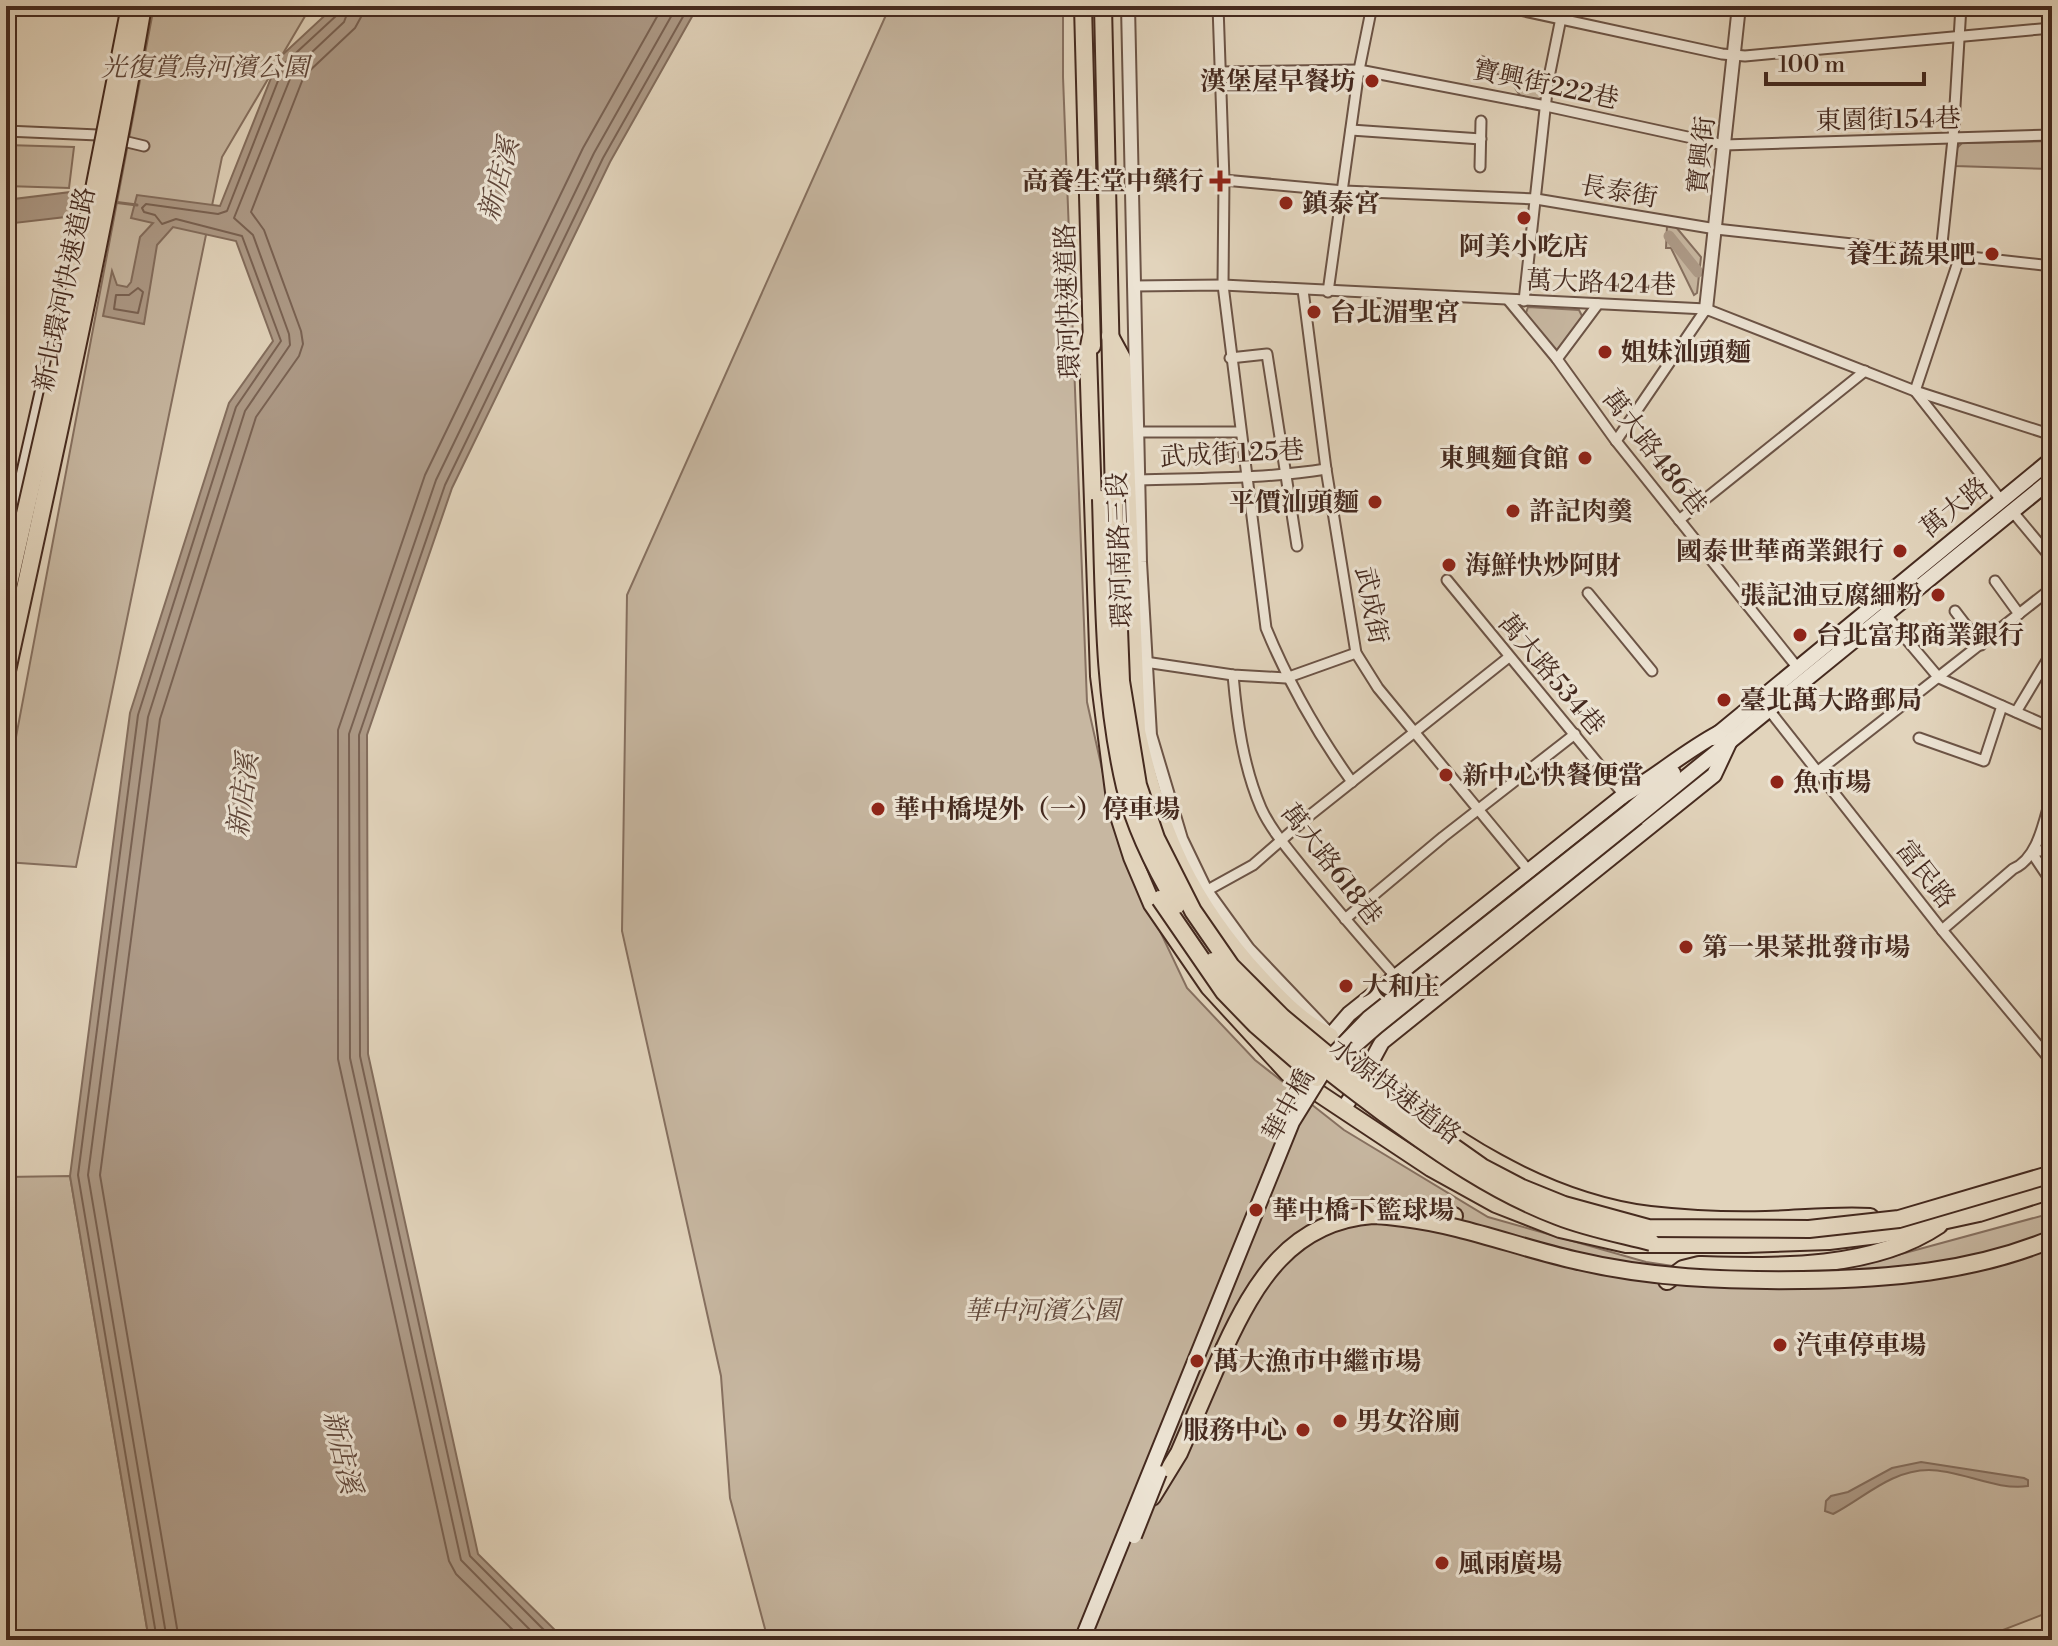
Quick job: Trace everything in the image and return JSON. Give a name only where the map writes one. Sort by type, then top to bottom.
[{"type":"highway","name":"新北環河快速道路","points":[[6,597],[62,352],[130,6]]},
{"type":"highway","name":"新北環河快速道路","points":[[6,674],[125,112],[140,6]]},
{"type":"highway","name":"環河快速道路","points":[[1083,6],[1091,336],[1108,499]]},
{"type":"highway","name":"環河快速道路","points":[[1103,6],[1110,336],[1108,499]]},
{"type":"highway","points":[[1091,336],[1088,352],[1089,399],[1099,676],[1116,807],[1152,904],[1209,987],[1288,1073],[1431,1168],[1496,1204],[1560,1229],[1626,1244],[1651,1242]]},
{"type":"highway","points":[[1110,336],[1122,358],[1137,731],[1149,785],[1165,834],[1195,895],[1217,927],[1240,957],[1291,1010],[1315,1030],[1330,1036]]},
{"type":"highway","name":"水源快速道路","points":[[1108,499],[1104,616],[1114,726],[1126,788],[1151,857],[1195,935],[1245,997],[1301,1049],[1415,1136],[1482,1181],[1558,1217],[1651,1242],[1746,1244],[1829,1241],[1878,1235],[1947,1220],[2052,1190]]},
{"type":"highway","name":"水源快速道路","points":[[1108,499],[1128,737],[1141,795],[1165,859],[1193,911],[1231,966],[1282,1017],[1334,1062],[1482,1167],[1564,1205],[1648,1228],[1809,1229],[1899,1219],[2052,1174]]},
{"type":"highway","points":[[1126,788],[1131,834],[1160,899],[1200,960],[1224,992],[1256,1025],[1317,1078]]},
{"type":"highway","points":[[1368,1066],[1448,1133],[1517,1173],[1602,1204],[1649,1215],[1761,1220],[1853,1216],[1899,1219]]},
{"type":"highway","points":[[1145,1509],[1179,1453],[1229,1337],[1261,1279],[1292,1248],[1325,1228],[1374,1215],[1414,1213],[1454,1216]]},
{"type":"highway","points":[[1374,1215],[1455,1228],[1629,1272],[1744,1281],[1924,1273],[1981,1262],[2052,1239]]},
{"type":"highway","points":[[1667,1281],[1683,1269],[1699,1265],[1818,1263],[1860,1255],[1921,1237],[1947,1220]]},
{"type":"main road","points":[[6,635],[105,136],[122,6]]},
{"type":"main road","points":[[105,136],[140,6]]},
{"type":"main road","points":[[6,553],[88,226]]},
{"type":"main road","name":"萬大路","points":[[1634,814],[1724,738],[1797,667],[2052,459]]},
{"type":"main road","name":"萬大路","points":[[1724,738],[1769,710],[2052,479]]},
{"type":"main road","points":[[1288,1073],[1301,1058],[1321,1046],[1349,1014],[1624,795],[1648,781],[1686,751],[1724,738]]},
{"type":"main road","points":[[1343,1109],[1365,1078],[1368,1066],[1382,1042],[1714,775],[1724,738]]},
{"type":"main road","name":"華中橋","points":[[1082,1640],[1292,1122],[1317,1078],[1347,1039],[1378,1010],[1634,814]]},
{"type":"main road","name":"華中橋","points":[[1092,1640],[1302,1120],[1353,1047],[1634,814]]},
{"type":"main road","points":[[1349,1014],[1347,1032],[1362,1044],[1382,1042]]},
{"type":"street","name":"環河南路三段","points":[[1128,6],[1133,286],[1150,735],[1181,839],[1206,891],[1248,949],[1330,1036],[1368,1066]]},
{"type":"street","points":[[1218,6],[1224,180],[1223,285],[1266,628],[1286,678],[1324,743],[1352,782]]},
{"type":"street","points":[[1328,292],[1359,70],[1372,6]]},
{"type":"street","points":[[1501,6],[1533,9],[1561,18],[1733,55],[2052,28]]},
{"type":"street","name":"寶興街","points":[[1706,309],[1739,6]]},
{"type":"street","points":[[1941,253],[1953,139],[1961,6]]},
{"type":"street","points":[[1524,301],[1548,82],[1561,18]]},
{"type":"street","name":"寶興街222巷","points":[[1220,72],[1359,70],[1724,145]]},
{"type":"street","points":[[1480,167],[1481,121]]},
{"type":"street","points":[[1351,130],[1481,139]]},
{"type":"street","points":[[6,131],[105,136],[144,146]]},
{"type":"street","name":"東園街154巷","points":[[1724,145],[2052,135]]},
{"type":"street","name":"長泰街","points":[[1224,180],[1344,191],[1536,199],[1716,229],[2052,266]]},
{"type":"street","points":[[1960,256],[1915,391],[2052,435]]},
{"type":"street","name":"萬大路424巷","points":[[1133,286],[1223,285],[1706,309],[1915,391],[2001,500]]},
{"type":"street","name":"武成街","points":[[1303,290],[1326,469],[1356,653],[1378,688],[1529,871]]},
{"type":"street","name":"萬大路486巷","points":[[1509,301],[1557,359],[1616,441],[1797,667]]},
{"type":"street","points":[[1557,359],[1598,304]]},
{"type":"street","points":[[1616,441],[1706,309]]},
{"type":"street","points":[[1230,358],[1267,354],[1297,546]]},
{"type":"street","points":[[1679,520],[1865,371]]},
{"type":"street","points":[[1138,432],[1240,432]]},
{"type":"street","name":"武成街125巷","points":[[1139,480],[1246,478],[1326,469]]},
{"type":"street","points":[[2012,511],[2052,559]]},
{"type":"street","name":"萬大路534巷","points":[[1447,580],[1624,795]]},
{"type":"street","points":[[1995,581],[2019,614]]},
{"type":"street","points":[[1817,772],[2052,588]]},
{"type":"street","points":[[1588,593],[1652,671]]},
{"type":"street","points":[[2044,596],[2052,608]]},
{"type":"street","points":[[1955,611],[1981,645]]},
{"type":"street","points":[[1885,614],[1939,678],[2052,728]]},
{"type":"street","points":[[2016,712],[2052,652]]},
{"type":"street","points":[[1145,662],[1233,675],[1286,678],[1356,653]]},
{"type":"street","points":[[1206,891],[1253,865],[1509,657]]},
{"type":"street","name":"萬大路618巷","points":[[1233,675],[1237,719],[1252,782],[1262,809],[1282,841],[1395,976]]},
{"type":"street","points":[[1919,738],[1984,761],[2002,706]]},
{"type":"street","name":"富民路","points":[[1769,710],[1942,930],[2052,1062]]},
{"type":"street","points":[[1345,919],[1443,837],[1575,734]]},
{"type":"street","points":[[1942,930],[2013,869],[2024,864],[2032,853],[2052,795]]},
{"type":"street","points":[[2032,853],[2052,848]]},
{"type":"street","points":[[2032,853],[2052,883]]},
{"type":"green space","name":"光復賞鳥河濱公園","points":[[154,6],[311,6],[222,157],[76,867],[6,862],[6,790]]},
{"type":"green space","name":"華中河濱公園","points":[[890,6],[1063,6],[1063,77],[1087,702],[1119,845],[1187,988],[1255,1060],[1344,1130],[1488,1217],[1646,1262],[1706,1271],[1879,1260],[2052,1213],[2052,1611],[1977,1640],[768,1640],[730,1498],[721,1376],[622,931],[627,595]]},
{"type":"green space","points":[[1482,56],[1524,71],[1544,82],[1542,101],[1521,97],[1510,80],[1481,66]]},
{"type":"green space","points":[[2052,141],[2052,169],[1955,166],[1957,148],[1962,143]]},
{"type":"green space","points":[[6,145],[74,147],[69,188],[6,186]]},
{"type":"green space","points":[[1667,226],[1676,227],[1701,257],[1697,293],[1694,295],[1671,248],[1666,248]]},
{"type":"green space","points":[[1528,307],[1579,310],[1583,318],[1561,350],[1552,351],[1525,316]]},
{"type":"green space","points":[[70,1176],[149,1640],[16,1640],[6,1589],[6,1177]]},
{"type":"water","name":"新店溪","points":[[335,6],[698,6],[610,162],[452,488],[367,735],[368,1054],[478,1554],[565,1640],[149,1640],[70,1176],[130,713],[229,403],[273,341],[236,241],[173,227],[157,245],[144,324],[103,316],[112,271],[117,285],[127,287],[131,282],[140,237],[153,223],[131,218],[137,195],[220,206],[279,58]]},
{"type":"water","points":[[79,191],[74,216],[6,224],[6,200]]},
{"type":"water","points":[[1921,1462],[2024,1478],[2028,1480],[2028,1486],[2004,1486],[1941,1471],[1915,1471],[1878,1486],[1833,1514],[1825,1511],[1826,1501],[1831,1496],[1848,1492],[1892,1468]]},
{"type":"waterway","points":[[113,202],[137,205]]},
{"type":"waterway","points":[[1669,236],[1698,272]]},
{"type":"place","name":"漢堡屋早餐坊","points":[[1372,81]]},
{"type":"place","name":"高養生堂中藥行","points":[[1220,181]]},
{"type":"place","name":"鎮泰宮","points":[[1286,203]]},
{"type":"place","name":"阿美小吃店","points":[[1524,218]]},
{"type":"place","name":"養生蔬果吧","points":[[1992,254]]},
{"type":"place","name":"台北湄聖宮","points":[[1314,312]]},
{"type":"place","name":"姐妹汕頭麵","points":[[1605,352]]},
{"type":"place","name":"東興麵食館","points":[[1585,458]]},
{"type":"place","name":"平價汕頭麵","points":[[1375,502]]},
{"type":"place","name":"許記肉羹","points":[[1513,511]]},
{"type":"place","name":"國泰世華商業銀行","points":[[1900,551]]},
{"type":"place","name":"海鮮快炒阿財","points":[[1449,565]]},
{"type":"place","name":"張記油豆腐細粉","points":[[1938,595]]},
{"type":"place","name":"台北富邦商業銀行","points":[[1800,635]]},
{"type":"place","name":"臺北萬大路郵局","points":[[1724,700]]},
{"type":"place","name":"新中心快餐便當","points":[[1446,775]]},
{"type":"place","name":"魚市場","points":[[1777,782]]},
{"type":"place","name":"華中橋堤外（一）停車場","points":[[878,809]]},
{"type":"place","name":"第一果菜批發市場","points":[[1686,947]]},
{"type":"place","name":"大和庄","points":[[1346,986]]},
{"type":"place","name":"華中橋下籃球場","points":[[1256,1210]]},
{"type":"place","name":"汽車停車場","points":[[1780,1345]]},
{"type":"place","name":"萬大漁市中繼市場","points":[[1197,1361]]},
{"type":"place","name":"男女浴廁","points":[[1340,1421]]},
{"type":"place","name":"服務中心","points":[[1303,1430]]},
{"type":"place","name":"風雨廣場","points":[[1442,1563]]}]
